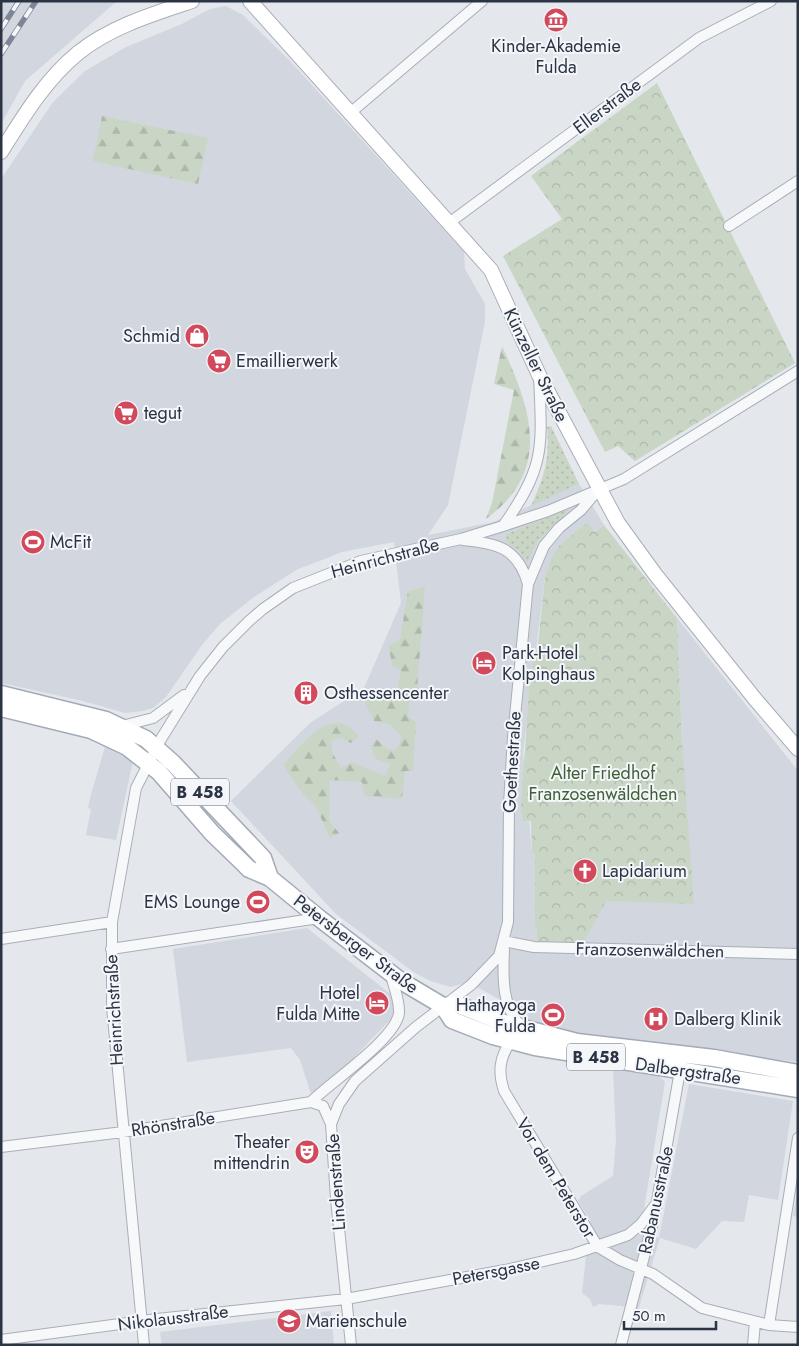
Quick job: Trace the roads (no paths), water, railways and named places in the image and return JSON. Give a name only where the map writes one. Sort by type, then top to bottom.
[{"type":"main road","points":[[142,18],[161,1]]},
{"type":"main road","points":[[1,152],[32,104],[70,60],[100,38],[142,18],[192,1]]},
{"type":"main road","name":"Künzeller Straße","points":[[250,1],[349,114],[491,270],[539,376],[598,490],[618,523],[651,568],[755,699],[798,749]]},
{"type":"main road","name":"Petersberger Straße","points":[[1,694],[122,726],[263,858],[270,878],[414,990],[444,1006]]},
{"type":"main road","name":"Petersberger Straße","points":[[1,708],[91,730],[127,747],[152,755]]},
{"type":"main road","name":"Dalbergstraße","points":[[798,1073],[682,1062],[567,1053],[511,1041],[452,1020],[444,1006],[459,1006],[524,1029],[577,1042],[682,1062],[798,1089]]},
{"type":"street","points":[[349,114],[482,1]]},
{"type":"street","name":"Ellerstraße","points":[[449,223],[699,38],[771,1]]},
{"type":"street","points":[[729,226],[798,181]]},
{"type":"street","name":"Heinrichstraße","points":[[144,1345],[112,1006],[112,922],[136,788],[152,755],[191,690],[210,663],[238,631],[262,608],[293,588],[361,561],[461,539],[503,526],[548,511],[624,479],[798,371]]},
{"type":"street","points":[[503,526],[527,490],[537,465],[541,435],[539,376]]},
{"type":"street","name":"Goethestraße","points":[[444,1006],[492,966],[499,956],[508,922],[509,805],[513,737],[528,584],[544,546],[559,528],[581,510],[598,490]]},
{"type":"street","points":[[461,539],[482,542],[506,550],[519,563],[528,584]]},
{"type":"street","name":"Heinrichstraße","points":[[122,726],[153,718],[191,690]]},
{"type":"street","points":[[111,949],[319,918]]},
{"type":"street","points":[[1,939],[112,922]]},
{"type":"street","name":"Goethestraße","points":[[504,941],[506,1000],[512,1014],[524,1029]]},
{"type":"street","name":"Franzosenwäldchen","points":[[504,941],[534,947],[798,954]]},
{"type":"street","points":[[310,1102],[375,1046],[395,1024],[399,1011],[390,972]]},
{"type":"street","name":"Lindenstraße","points":[[351,1345],[331,1145],[331,1124],[339,1104],[355,1081],[416,1027],[444,1006]]},
{"type":"street","name":"Vor dem Peterstor","points":[[511,1041],[505,1050],[499,1075],[504,1091],[598,1247],[609,1240],[628,1235],[635,1230],[656,1204]]},
{"type":"street","name":"Rabanusstraße","points":[[621,1345],[656,1204],[682,1062]]},
{"type":"street","points":[[310,1102],[323,1106],[331,1124]]},
{"type":"street","name":"Rhönstraße","points":[[1,1147],[124,1132],[310,1102]]},
{"type":"street","points":[[769,1325],[798,1138]]},
{"type":"street","points":[[598,1247],[620,1260],[653,1274],[702,1308],[769,1325],[798,1327]]},
{"type":"street","name":"Petersgasse","points":[[346,1299],[505,1270],[598,1247]]},
{"type":"street","name":"Nikolausstraße","points":[[1,1340],[346,1299]]},
{"type":"street","points":[[753,1345],[755,1322]]},
{"type":"railway","points":[[1,29],[19,1]]},
{"type":"railway","points":[[1,54],[36,1]]},
{"type":"place","name":"Kinder-Akademie Fulda","points":[[556,20]]},
{"type":"place","name":"Schmid","points":[[197,336]]},
{"type":"place","name":"Emaillierwerk","points":[[219,361]]},
{"type":"place","name":"tegut","points":[[126,413]]},
{"type":"place","name":"McFit","points":[[33,542]]},
{"type":"place","name":"Park-Hotel Kolpinghaus","points":[[484,663]]},
{"type":"place","name":"Osthessencenter","points":[[306,693]]},
{"type":"place","name":"Lapidarium","points":[[585,871]]},
{"type":"place","name":"EMS Lounge","points":[[258,902]]},
{"type":"place","name":"Hotel Fulda Mitte","points":[[377,1003]]},
{"type":"place","name":"Hathayoga Fulda","points":[[553,1015]]},
{"type":"place","name":"Dalberg Klinik","points":[[656,1019]]},
{"type":"place","name":"Theater mittendrin","points":[[307,1152]]},
{"type":"place","name":"Marienschule","points":[[289,1321]]},
{"type":"park label","name":"Alter Friedhof Franzosenwäldchen","points":[[603,783]]}]
